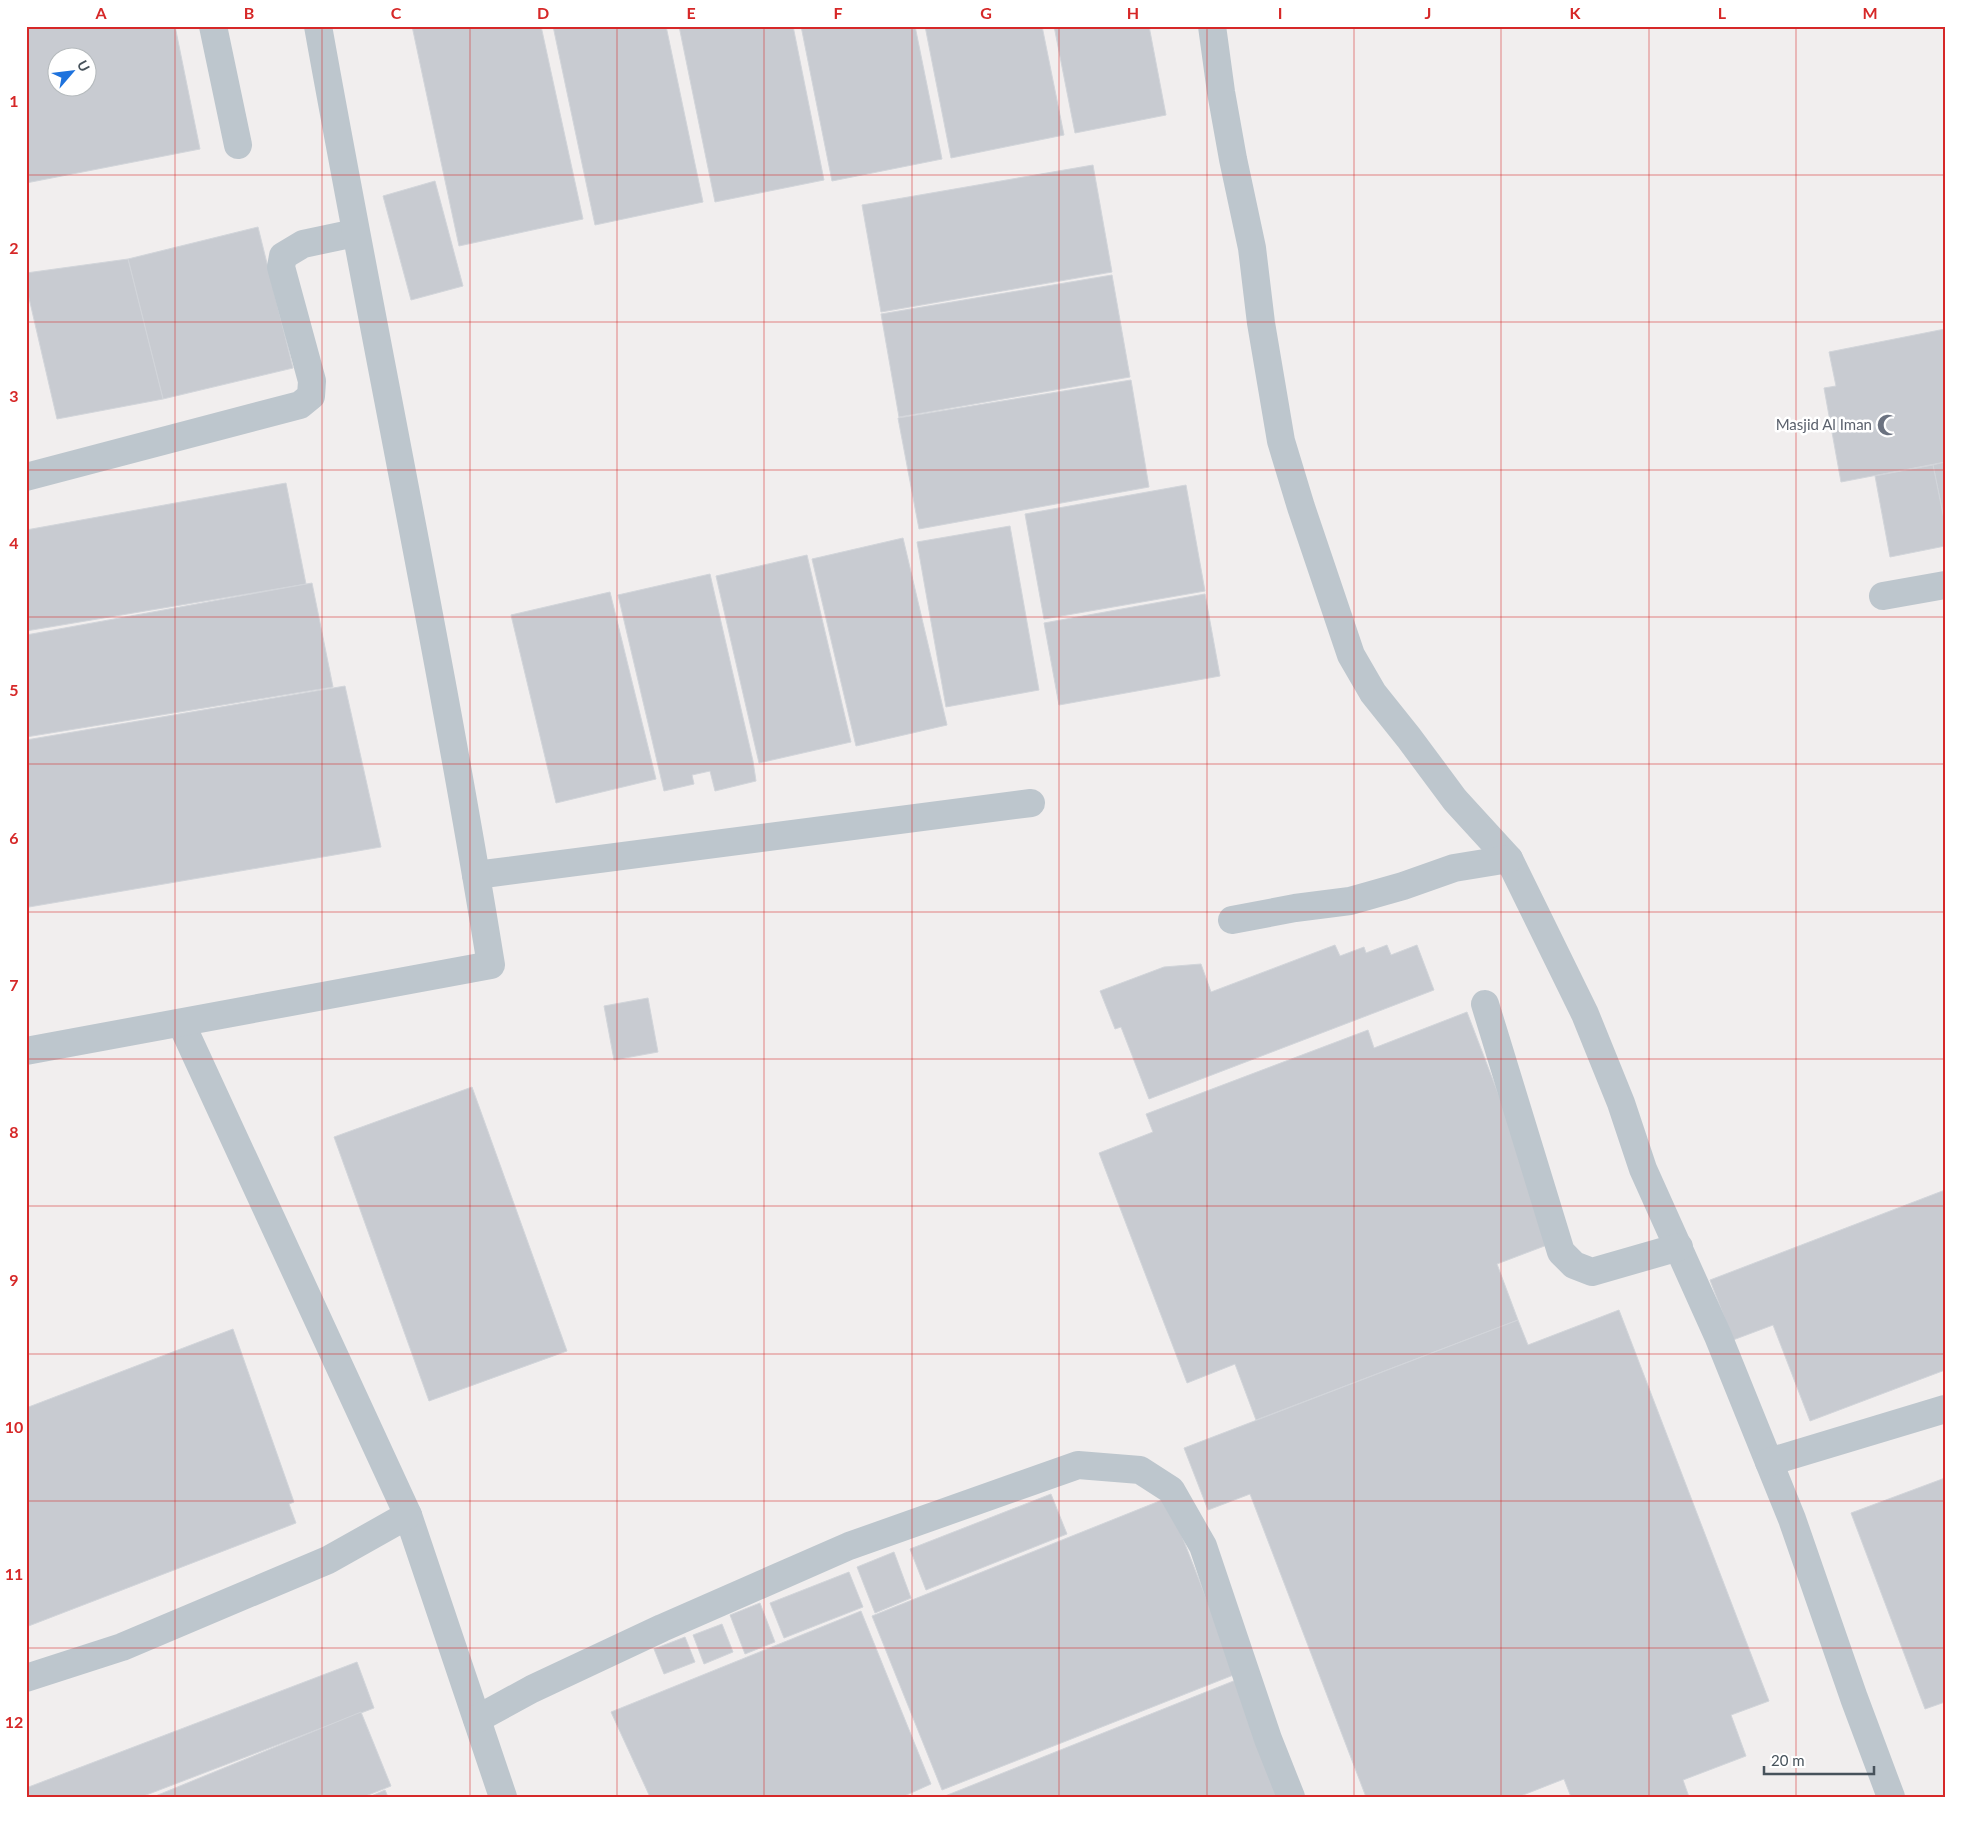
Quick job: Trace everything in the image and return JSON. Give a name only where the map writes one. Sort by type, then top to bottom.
[{"type":"street","points":[[213,26],[238,145]]},
{"type":"street","points":[[26,1051],[491,965],[476,875],[318,26]]},
{"type":"street","points":[[1212,26],[1233,159],[1252,248],[1261,323],[1281,441],[1301,507],[1351,654],[1373,693],[1455,800],[1509,858],[1585,1014],[1621,1103],[1643,1169],[1718,1336],[1792,1520],[1890,1797]]},
{"type":"street","points":[[26,477],[300,405],[310,396],[312,381],[280,267],[283,256],[303,244],[355,233]]},
{"type":"street","points":[[1883,596],[1945,585]]},
{"type":"street","points":[[476,875],[1031,803]]},
{"type":"street","points":[[1232,920],[1295,908],[1350,901],[1403,886],[1454,868],[1509,858]]},
{"type":"street","points":[[1485,1004],[1561,1252],[1574,1265],[1592,1272],[1679,1247]]},
{"type":"street","points":[[181,1023],[408,1515],[503,1797]]},
{"type":"street","points":[[1769,1462],[1945,1410]]},
{"type":"street","points":[[477,1719],[532,1689],[662,1628],[849,1546],[1078,1465],[1140,1470],[1171,1490],[1203,1546],[1268,1739],[1291,1797]]},
{"type":"street","points":[[26,1678],[122,1647],[328,1560],[408,1515]]},
{"type":"building","points":[[26,26],[175,26],[200,149],[26,183]]},
{"type":"building","points":[[412,26],[541,26],[583,219],[459,246]]},
{"type":"building","points":[[553,26],[666,26],[703,202],[595,225]]},
{"type":"building","points":[[679,26],[793,26],[824,180],[715,202]]},
{"type":"building","points":[[801,26],[915,26],[942,159],[832,181]]},
{"type":"building","points":[[925,26],[1042,26],[1064,135],[951,158]]},
{"type":"building","points":[[1054,26],[1149,26],[1166,115],[1075,133]]},
{"type":"building","points":[[1093,165],[1112,272],[881,312],[862,205]]},
{"type":"building","points":[[435,181],[463,286],[411,300],[383,196]]},
{"type":"building","points":[[258,227],[293,368],[163,399],[128,259]]},
{"type":"building","points":[[128,259],[163,399],[57,419],[26,285],[26,273]]},
{"type":"building","points":[[1112,275],[1130,377],[899,417],[881,314]]},
{"type":"building","name":"Masjid Al Iman","points":[[1945,329],[1945,462],[1841,482],[1824,388],[1836,386],[1829,352]]},
{"type":"building","points":[[1131,380],[1149,487],[919,529],[898,418]]},
{"type":"building","points":[[1945,462],[1945,524],[1933,465]]},
{"type":"building","points":[[1933,465],[1945,524],[1945,546],[1890,557],[1875,476]]},
{"type":"building","points":[[286,483],[306,584],[26,631],[26,530]]},
{"type":"building","points":[[1186,485],[1205,591],[1044,619],[1025,514]]},
{"type":"building","points":[[1010,526],[1039,690],[946,707],[917,542]]},
{"type":"building","points":[[903,538],[947,725],[856,746],[812,559]]},
{"type":"building","points":[[807,555],[851,742],[759,763],[716,576]]},
{"type":"building","points":[[710,574],[756,781],[715,791],[710,771],[692,775],[694,784],[664,791],[618,595]]},
{"type":"building","points":[[312,583],[333,687],[26,737],[26,635]]},
{"type":"building","points":[[610,592],[656,779],[556,803],[511,615]]},
{"type":"building","points":[[1205,594],[1220,676],[1059,705],[1044,623]]},
{"type":"building","points":[[345,686],[381,847],[29,907],[26,895],[26,740]]},
{"type":"building","points":[[1335,945],[1340,956],[1364,947],[1366,953],[1387,945],[1391,955],[1417,945],[1434,990],[1149,1099],[1121,1027],[1115,1029],[1100,991],[1164,967],[1201,964],[1211,992]]},
{"type":"building","points":[[648,998],[658,1052],[614,1060],[604,1006]]},
{"type":"building","points":[[1467,1012],[1555,1242],[1497,1264],[1518,1320],[1256,1420],[1235,1364],[1187,1383],[1099,1153],[1153,1132],[1146,1114],[1368,1030],[1374,1048]]},
{"type":"building","points":[[472,1087],[567,1351],[429,1401],[334,1137]]},
{"type":"building","points":[[1945,1190],[1945,1370],[1810,1421],[1773,1325],[1733,1340],[1710,1280]]},
{"type":"building","points":[[1619,1310],[1769,1701],[1731,1715],[1746,1756],[1683,1780],[1689,1797],[1571,1797],[1564,1779],[1518,1797],[1366,1797],[1250,1494],[1208,1510],[1184,1448],[1518,1320],[1528,1345]]},
{"type":"building","points":[[233,1329],[294,1502],[289,1504],[296,1523],[26,1627],[26,1408]]},
{"type":"building","points":[[1945,1478],[1945,1702],[1925,1709],[1851,1513]]},
{"type":"building","points":[[1051,1494],[1067,1534],[926,1590],[910,1549]]},
{"type":"building","points":[[1167,1498],[1236,1674],[942,1790],[872,1616]]},
{"type":"building","points":[[894,1552],[911,1598],[875,1613],[857,1567]]},
{"type":"building","points":[[849,1572],[863,1607],[784,1638],[770,1603]]},
{"type":"building","points":[[760,1603],[775,1642],[745,1654],[730,1615]]},
{"type":"building","points":[[861,1611],[931,1784],[902,1797],[650,1797],[611,1712]]},
{"type":"building","points":[[722,1624],[733,1652],[704,1664],[693,1635]]},
{"type":"building","points":[[685,1637],[695,1662],[664,1674],[654,1649]]},
{"type":"building","points":[[357,1662],[374,1708],[141,1797],[26,1797],[26,1788]]},
{"type":"building","points":[[1236,1680],[1283,1797],[945,1796]]},
{"type":"building","points":[[361,1712],[391,1786],[363,1797],[153,1797]]},
{"type":"building","points":[[385,1790],[388,1797],[369,1797]]},
{"type":"place","name":"Masjid Al Iman","points":[[1888,425]]}]
